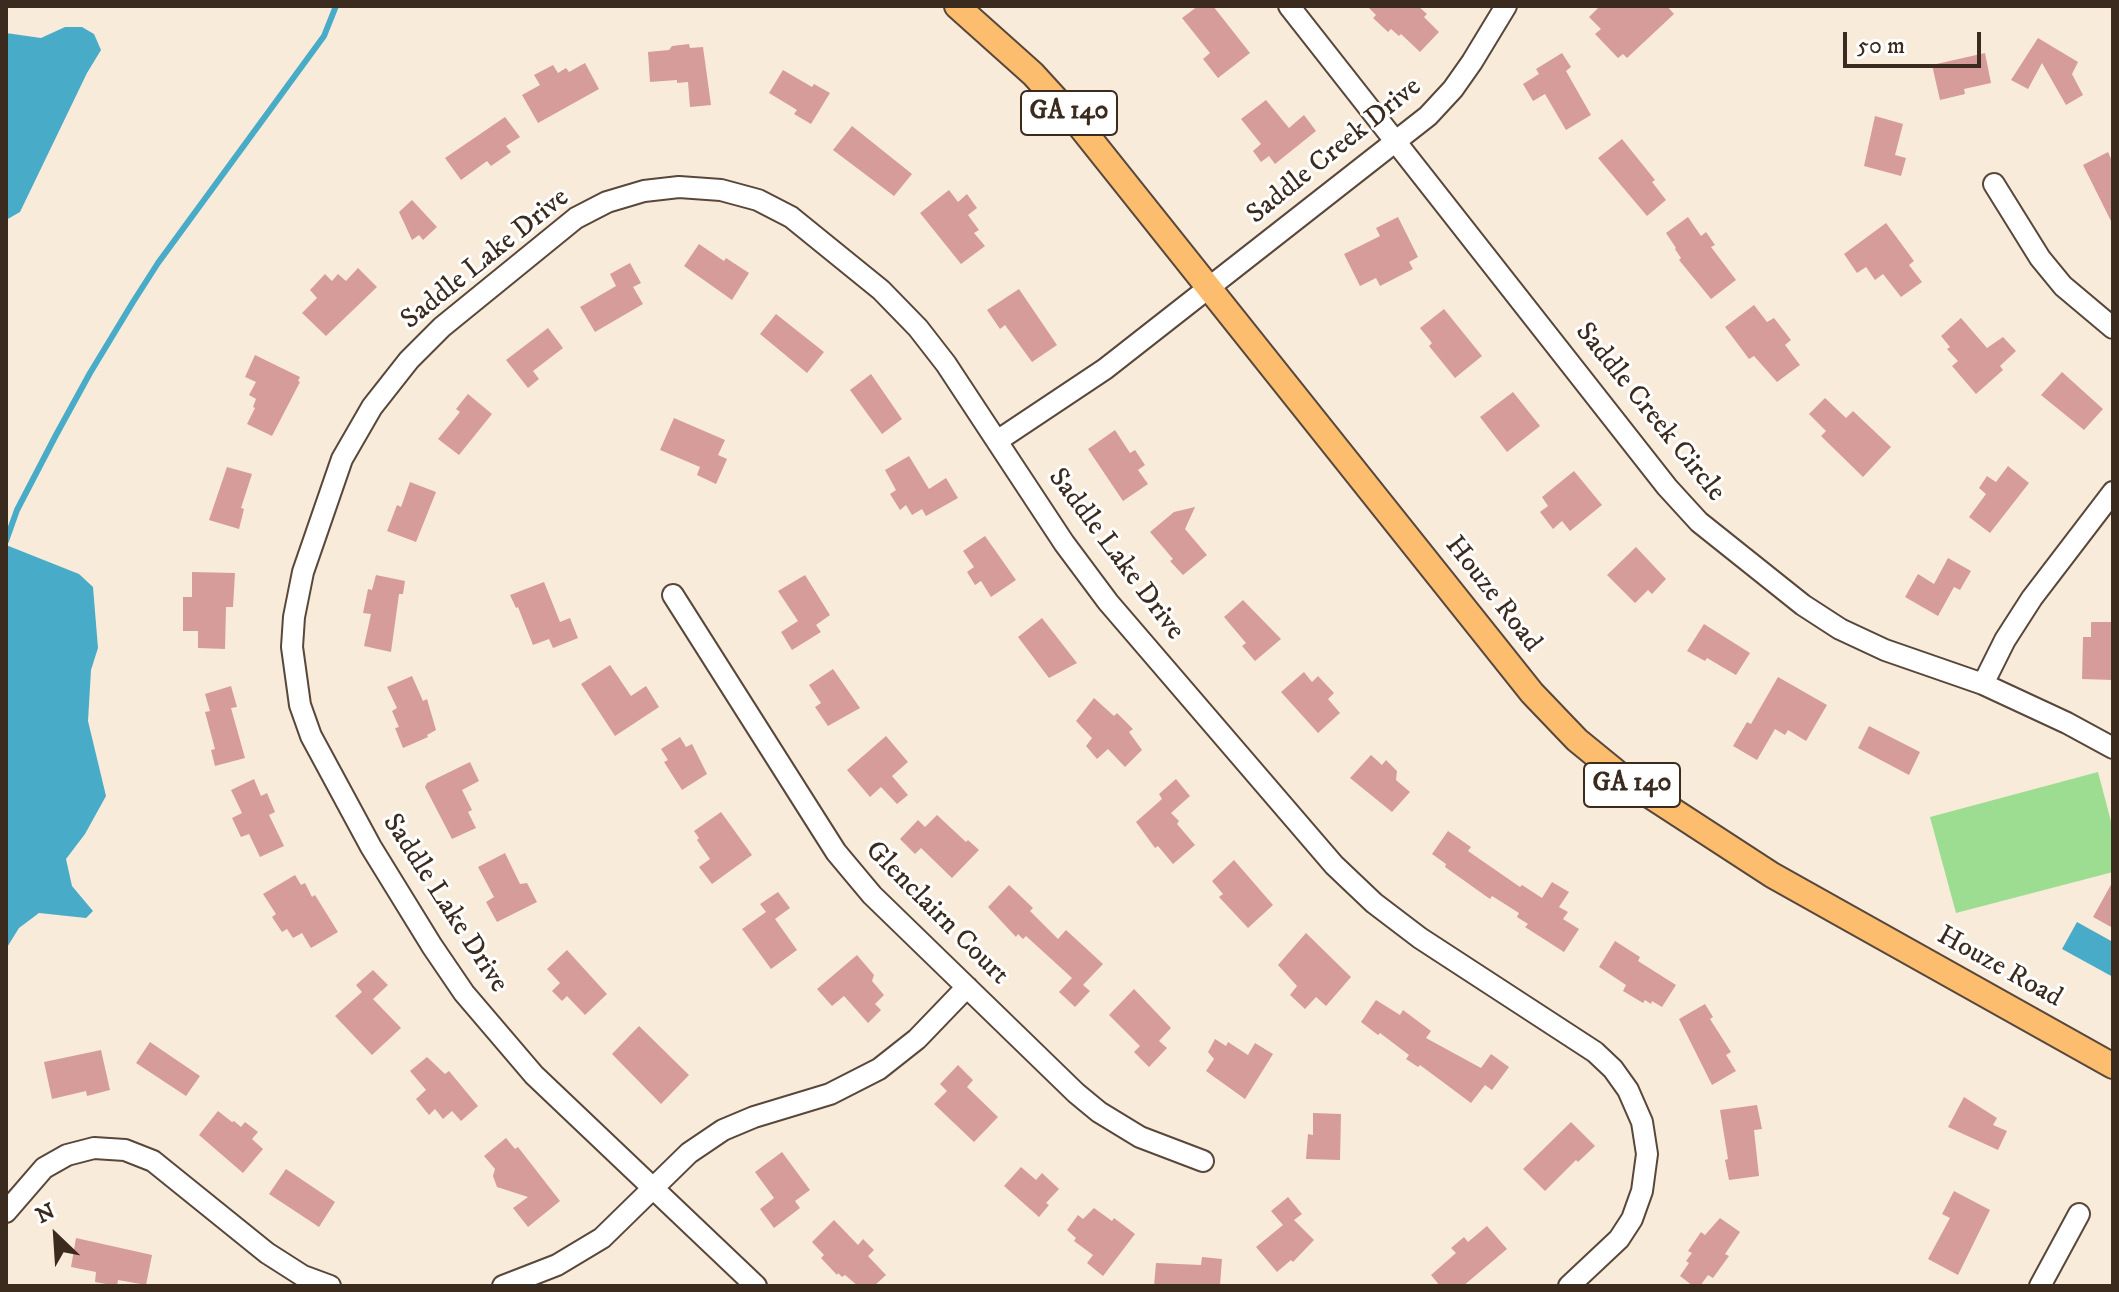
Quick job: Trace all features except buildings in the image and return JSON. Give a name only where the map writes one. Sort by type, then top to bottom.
[{"type":"main road","name":"Houze Road","points":[[957,6],[1033,74],[1075,120],[1532,693],[1577,740],[1626,780],[1759,868],[2113,1066]]},
{"type":"street","name":"Saddle Creek Circle","points":[[1289,6],[1667,487],[1699,522],[1803,605],[1840,629],[1885,650],[1983,684],[2113,748]]},
{"type":"street","name":"Saddle Creek Drive","points":[[997,441],[1105,369],[1428,116],[1453,89],[1506,6]]},
{"type":"street","points":[[1994,184],[2040,258],[2063,286],[2113,328]]},
{"type":"street","name":"Saddle Lake Drive","points":[[756,1286],[534,1075],[464,993],[371,847],[311,736],[300,705],[295,676],[294,617],[303,572],[342,459],[372,407],[409,360],[442,327],[576,218],[607,202],[644,191],[679,187],[721,190],[758,200],[791,217],[881,290],[918,328],[946,364],[1064,543],[1108,602],[1334,865],[1374,903],[1420,938],[1595,1052],[1613,1069],[1628,1090],[1642,1122],[1647,1154],[1642,1191],[1632,1219],[1619,1239],[1569,1286]]},
{"type":"street","points":[[1983,684],[2005,640],[2032,598],[2113,492]]},
{"type":"street","name":"Glenclairn Court","points":[[673,595],[836,852],[872,895],[1099,1112],[1140,1137],[1203,1161]]},
{"type":"street","points":[[503,1286],[557,1265],[602,1238],[689,1153],[723,1130],[754,1117],[830,1094],[879,1069],[917,1039],[967,987]]},
{"type":"street","points":[[6,1212],[44,1168],[67,1155],[94,1148],[125,1150],[153,1161],[267,1253],[303,1276],[330,1286]]},
{"type":"street","points":[[2040,1286],[2079,1214]]},
{"type":"green space","points":[[2098,772],[2113,829],[2113,872],[1956,913],[1930,817]]},
{"type":"water","points":[[65,27],[82,27],[94,34],[101,50],[20,212],[6,220],[6,33],[41,38]]},
{"type":"water","points":[[6,545],[79,574],[93,587],[98,648],[91,670],[88,721],[106,796],[85,834],[66,859],[72,886],[93,911],[86,918],[39,913],[19,928],[6,949]]},
{"type":"water","points":[[2077,922],[2113,942],[2113,977],[2062,949]]},
{"type":"waterway","points":[[6,541],[17,510],[56,435],[133,302],[158,263],[324,36],[336,6]]}]
